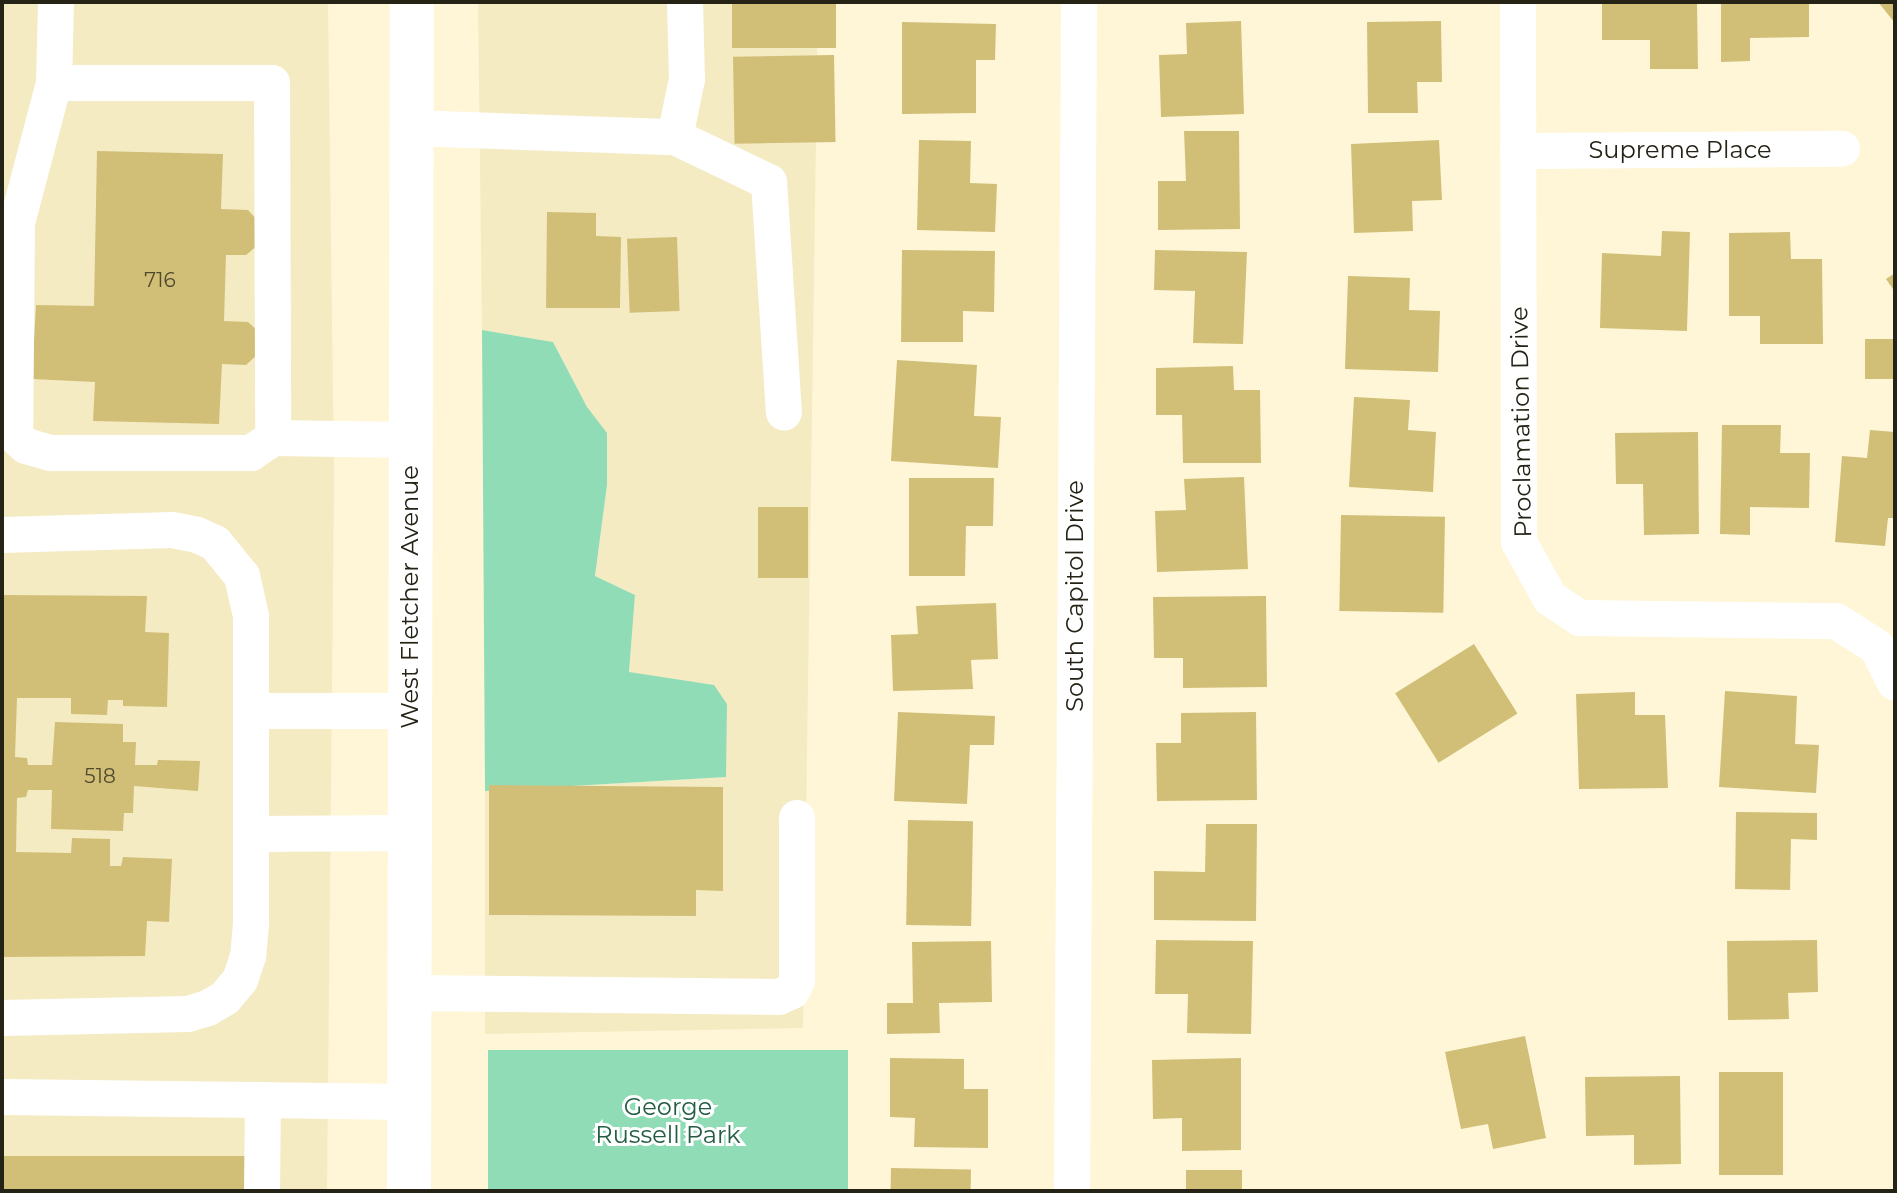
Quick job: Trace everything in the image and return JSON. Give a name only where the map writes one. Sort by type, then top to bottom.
[{"type":"main road","name":"West Fletcher Avenue","points":[[409,1191],[412,2]]},
{"type":"street","points":[[56,2],[54,83],[17,223],[15,436],[26,446],[51,453],[251,453],[273,438],[410,440]]},
{"type":"street","points":[[675,137],[687,79],[685,2]]},
{"type":"street","name":"South Capitol Drive","points":[[1072,1191],[1079,2]]},
{"type":"street","name":"Proclamation Drive","points":[[1518,2],[1519,542],[1550,598],[1580,618],[1836,621],[1877,647],[1895,683]]},
{"type":"street","points":[[54,83],[272,83],[273,438]]},
{"type":"street","points":[[411,128],[675,137],[769,182],[784,413]]},
{"type":"street","name":"Supreme Place","points":[[1518,151],[1842,149]]},
{"type":"street","points":[[2,535],[172,530],[215,543],[242,576],[249,596],[251,711],[248,956],[240,980],[225,998],[208,1008],[163,1017],[2,1018]]},
{"type":"street","points":[[251,711],[410,711]]},
{"type":"street","points":[[409,993],[779,997],[792,991],[797,981],[797,818]]},
{"type":"street","points":[[251,834],[410,833]]},
{"type":"street","points":[[2,1097],[409,1102]]},
{"type":"street","points":[[262,1191],[263,1100]]},
{"type":"shaded area","points":[[478,2],[818,2],[803,1028],[485,1034],[485,791],[726,777],[714,685],[629,673],[635,595],[595,576],[607,485],[606,433],[587,407],[553,342],[482,330]]},
{"type":"shaded area","points":[[2,4],[328,4],[334,481],[327,1191],[2,1191]]},
{"type":"green space","points":[[482,330],[553,342],[587,407],[607,433],[607,485],[595,576],[635,595],[629,672],[714,685],[727,704],[726,777],[485,791]]},
{"type":"green space","name":"George Russell Park","points":[[488,1050],[848,1050],[848,1191],[488,1191]]},
{"type":"building","points":[[732,2],[836,2],[836,48],[732,48]]},
{"type":"building","points":[[1602,2],[1697,2],[1698,69],[1650,69],[1650,40],[1602,40]]},
{"type":"building","points":[[1721,2],[1809,2],[1809,37],[1750,38],[1750,61],[1721,62]]},
{"type":"building","points":[[1878,2],[1895,2],[1895,23]]},
{"type":"building","points":[[1241,21],[1244,114],[1161,117],[1159,55],[1187,54],[1186,23]]},
{"type":"building","points":[[1441,21],[1442,82],[1417,82],[1418,113],[1368,113],[1367,22]]},
{"type":"building","points":[[902,22],[996,24],[995,60],[976,60],[976,113],[902,114]]},
{"type":"building","points":[[834,55],[836,142],[735,144],[733,57]]},
{"type":"building","points":[[1184,131],[1239,131],[1240,229],[1158,230],[1158,181],[1186,181]]},
{"type":"building","points":[[919,140],[971,141],[970,183],[997,184],[995,232],[917,230]]},
{"type":"building","points":[[1439,140],[1442,200],[1412,201],[1413,231],[1354,233],[1351,144]]},
{"type":"building","points":[[97,151],[223,154],[221,209],[248,210],[259,222],[258,245],[246,255],[226,255],[224,321],[248,322],[259,332],[258,354],[246,365],[222,364],[219,424],[93,421],[95,382],[32,379],[36,305],[94,306]]},
{"type":"building","points":[[547,212],[596,213],[596,236],[621,237],[620,308],[546,308]]},
{"type":"building","points":[[1662,231],[1690,232],[1687,331],[1600,328],[1602,253],[1661,256]]},
{"type":"building","points":[[1790,232],[1791,259],[1822,259],[1823,344],[1760,344],[1760,316],[1729,316],[1729,233]]},
{"type":"building","points":[[677,237],[680,311],[630,313],[627,239]]},
{"type":"building","points":[[902,250],[995,251],[994,312],[963,311],[963,342],[901,342]]},
{"type":"building","points":[[1155,250],[1247,252],[1243,344],[1193,343],[1195,291],[1154,290]]},
{"type":"building","points":[[1895,273],[1895,292],[1886,279]]},
{"type":"building","points":[[1348,276],[1410,278],[1409,310],[1440,311],[1438,372],[1345,369]]},
{"type":"building","points":[[1865,339],[1895,339],[1895,379],[1865,379]]},
{"type":"building","points":[[897,360],[977,365],[974,416],[1001,417],[998,468],[891,461]]},
{"type":"building","points":[[1233,366],[1234,390],[1260,390],[1261,463],[1183,463],[1182,415],[1156,415],[1156,368]]},
{"type":"building","points":[[1354,397],[1410,400],[1408,430],[1436,432],[1433,492],[1349,487]]},
{"type":"building","points":[[1722,425],[1781,425],[1780,453],[1810,453],[1809,508],[1750,507],[1750,535],[1720,534]]},
{"type":"building","points":[[1870,430],[1895,432],[1895,518],[1888,518],[1885,546],[1835,542],[1842,456],[1867,458]]},
{"type":"building","points":[[1698,432],[1699,534],[1644,535],[1643,484],[1616,484],[1615,433]]},
{"type":"building","points":[[1244,477],[1248,569],[1157,572],[1155,511],[1186,510],[1184,479]]},
{"type":"building","points":[[909,478],[994,478],[993,526],[966,526],[965,576],[909,576]]},
{"type":"building","points":[[758,507],[808,507],[808,578],[758,578]]},
{"type":"building","points":[[1341,515],[1445,517],[1443,613],[1339,611]]},
{"type":"building","points":[[2,595],[147,596],[145,632],[169,633],[167,707],[123,706],[123,700],[108,700],[107,715],[71,714],[71,698],[17,698],[15,757],[27,758],[28,765],[52,765],[55,722],[123,724],[123,742],[136,742],[135,765],[157,765],[158,760],[200,761],[198,791],[134,786],[133,813],[124,813],[123,831],[51,829],[52,790],[28,790],[26,797],[17,798],[16,852],[71,853],[72,838],[110,839],[110,866],[121,866],[123,857],[172,859],[169,922],[147,921],[145,956],[2,957]]},
{"type":"building","points":[[1266,596],[1267,687],[1183,688],[1183,658],[1154,658],[1153,597]]},
{"type":"building","points":[[996,603],[998,659],[971,660],[973,689],[893,691],[891,635],[918,634],[916,606]]},
{"type":"building","points":[[1474,644],[1517,714],[1439,763],[1395,693]]},
{"type":"building","points":[[1725,691],[1797,696],[1795,744],[1819,745],[1816,793],[1719,787]]},
{"type":"building","points":[[1635,692],[1635,715],[1665,715],[1668,788],[1579,789],[1576,694]]},
{"type":"building","points":[[898,712],[995,716],[994,745],[970,745],[967,804],[894,801]]},
{"type":"building","points":[[1256,712],[1257,800],[1157,801],[1156,743],[1181,743],[1181,713]]},
{"type":"building","points":[[489,785],[723,787],[723,891],[696,890],[696,916],[489,915]]},
{"type":"building","points":[[1736,812],[1817,813],[1817,840],[1791,839],[1790,890],[1735,889]]},
{"type":"building","points":[[908,820],[973,821],[971,926],[906,925]]},
{"type":"building","points":[[1206,824],[1257,824],[1256,921],[1154,920],[1154,871],[1205,872]]},
{"type":"building","points":[[1156,940],[1253,941],[1251,1034],[1187,1033],[1188,994],[1155,994]]},
{"type":"building","points":[[1817,940],[1818,992],[1788,993],[1789,1019],[1728,1020],[1727,941]]},
{"type":"building","points":[[991,941],[992,1002],[939,1003],[940,1033],[887,1034],[887,1003],[913,1003],[912,942]]},
{"type":"building","points":[[1525,1036],[1546,1138],[1493,1149],[1488,1124],[1461,1129],[1445,1052]]},
{"type":"building","points":[[890,1058],[964,1059],[964,1089],[988,1089],[988,1148],[914,1147],[915,1118],[890,1117]]},
{"type":"building","points":[[1241,1058],[1241,1150],[1182,1151],[1182,1118],[1153,1119],[1152,1060]]},
{"type":"building","points":[[1719,1072],[1783,1072],[1783,1175],[1719,1175]]},
{"type":"building","points":[[1680,1076],[1681,1164],[1634,1165],[1634,1135],[1586,1136],[1585,1077]]},
{"type":"building","points":[[2,1156],[249,1156],[249,1191],[2,1191]]},
{"type":"building","points":[[891,1168],[971,1169],[971,1191],[891,1191]]},
{"type":"building","points":[[1186,1170],[1242,1170],[1242,1191],[1186,1191]]}]
